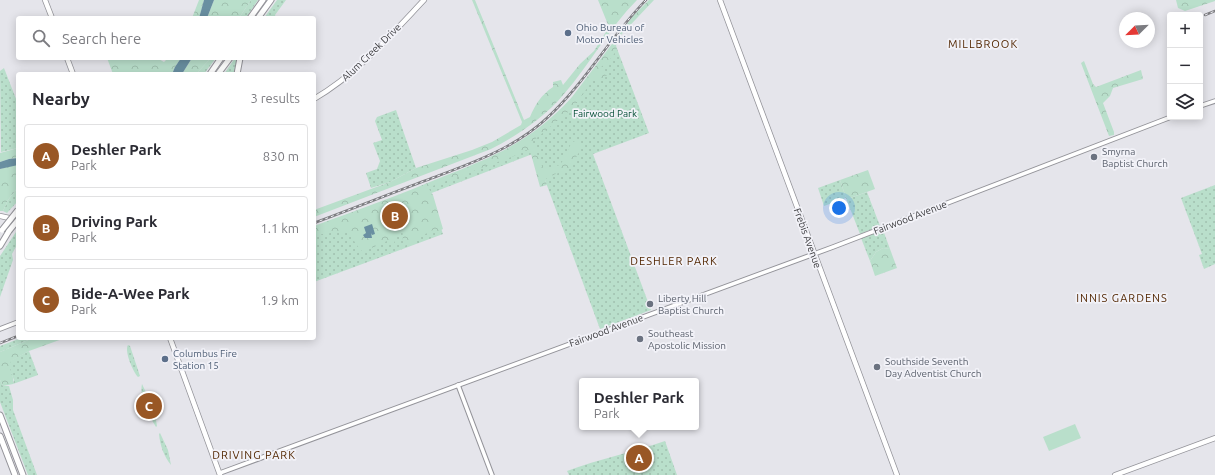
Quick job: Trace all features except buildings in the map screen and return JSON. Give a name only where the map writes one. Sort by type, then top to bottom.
[{"type":"highway","points":[[251,16],[263,0]]},
{"type":"highway","points":[[260,16],[271,0]]},
{"type":"highway","points":[[211,72],[220,60]]},
{"type":"highway","points":[[220,72],[228,60]]},
{"type":"highway","points":[[237,72],[240,60]]},
{"type":"highway","points":[[1,231],[16,212]]},
{"type":"highway","points":[[0,246],[16,222]]},
{"type":"highway","points":[[0,416],[23,475]]},
{"type":"highway","points":[[0,436],[15,475]]},
{"type":"main road","points":[[45,0],[51,16]]},
{"type":"main road","name":"Alum Creek Drive","points":[[316,98],[337,85],[356,70],[424,0]]},
{"type":"main road","name":"Frebis Avenue","points":[[720,0],[897,475]]},
{"type":"main road","points":[[68,60],[72,72]]},
{"type":"main road","points":[[0,216],[16,220]]},
{"type":"main road","points":[[171,340],[220,474]]},
{"type":"main road","points":[[1115,475],[1215,438]]},
{"type":"street","points":[[1203,105],[1215,101]]},
{"type":"street","name":"Fairwood Avenue","points":[[220,474],[814,253],[1167,119]]},
{"type":"street","points":[[0,329],[16,323]]},
{"type":"street","points":[[458,385],[492,475]]},
{"type":"green space","points":[[199,0],[204,0],[200,16],[193,16]]},
{"type":"green space","points":[[214,0],[251,0],[240,16],[208,16]]},
{"type":"green space","points":[[251,0],[258,0],[247,16],[240,16]]},
{"type":"green space","points":[[277,0],[286,0],[275,16],[265,16]]},
{"type":"green space","points":[[472,0],[475,0],[524,120],[530,117],[539,100],[553,87],[553,82],[561,80],[563,85],[580,64],[594,51],[609,27],[598,0],[637,0],[617,22],[564,94],[548,111],[521,132],[491,149],[316,216],[316,209],[390,182],[416,168],[492,142],[521,125],[522,122]]},
{"type":"green space","points":[[649,0],[654,0],[619,37],[616,46],[617,50],[600,70],[607,76],[602,79],[592,81],[574,107],[532,142],[542,166],[546,169],[560,165],[567,154],[571,143],[575,141],[581,149],[569,169],[548,177],[545,180],[547,185],[540,187],[531,154],[526,150],[514,156],[430,187],[429,189],[433,195],[443,229],[439,231],[433,230],[423,235],[417,235],[415,242],[404,246],[402,219],[389,205],[387,207],[387,211],[395,217],[398,234],[394,243],[389,244],[387,241],[363,252],[347,231],[316,235],[316,225],[479,162],[512,146],[527,136],[557,112],[572,97],[633,16]]},
{"type":"green space","points":[[1176,0],[1215,1],[1185,11],[1178,8]]},
{"type":"green space","name":"Fairwood Park","points":[[616,46],[649,133],[593,154],[651,310],[600,329],[535,153],[429,194],[443,234],[316,281],[316,229],[532,147],[529,138],[558,115]]},
{"type":"green space","points":[[108,60],[160,60],[164,62],[166,60],[180,60],[173,72],[112,72]]},
{"type":"green space","points":[[191,60],[209,60],[198,72],[183,72]]},
{"type":"green space","points":[[209,60],[214,60],[206,72],[198,72]]},
{"type":"green space","points":[[234,60],[239,60],[236,72],[225,72]]},
{"type":"green space","points":[[1084,61],[1093,84],[1096,87],[1141,70],[1143,79],[1113,88],[1110,96],[1103,103],[1114,135],[1109,136],[1081,63]]},
{"type":"green space","points":[[4,68],[16,99],[16,148],[1,152],[0,71]]},
{"type":"green space","points":[[396,110],[416,168],[390,182],[371,188],[366,173],[377,169],[380,161],[373,143],[382,140],[375,121],[377,117]]},
{"type":"green space","points":[[16,149],[16,158],[0,162],[0,153]]},
{"type":"green space","points":[[16,165],[16,190],[8,200],[3,211],[0,211],[0,169]]},
{"type":"green space","points":[[868,170],[875,189],[846,198],[840,180]]},
{"type":"green space","points":[[840,180],[846,198],[824,206],[818,188]]},
{"type":"green space","points":[[1215,185],[1215,264],[1204,269],[1199,255],[1202,254],[1181,198]]},
{"type":"green space","points":[[16,190],[16,203],[7,213],[3,211],[8,200]]},
{"type":"green space","points":[[867,192],[880,226],[860,234],[846,198]]},
{"type":"green space","points":[[883,230],[890,249],[883,248],[876,252],[870,261],[861,238]]},
{"type":"green space","points":[[16,232],[16,247],[12,254],[13,260],[0,297],[0,256]]},
{"type":"green space","points":[[883,248],[890,249],[897,268],[875,276],[870,261],[876,252]]},
{"type":"green space","points":[[16,340],[28,340],[0,352],[0,346]]},
{"type":"green space","points":[[28,340],[59,340],[29,351],[11,361],[10,368],[13,384],[3,386],[0,380],[0,352]]},
{"type":"green space","points":[[128,345],[130,346],[140,376],[138,377],[134,371],[127,352]]},
{"type":"green space","points":[[29,351],[38,375],[13,384],[14,380],[9,368],[10,361]]},
{"type":"green space","points":[[0,380],[3,386],[9,386],[13,400],[13,410],[37,475],[28,475],[0,402]]},
{"type":"green space","points":[[142,384],[154,409],[156,427],[143,400],[141,389]]},
{"type":"green space","points":[[1075,424],[1081,438],[1049,451],[1043,437]]},
{"type":"green space","points":[[160,433],[168,450],[171,465],[163,451]]},
{"type":"green space","points":[[665,441],[677,475],[569,475],[567,471],[641,449]]},
{"type":"water","points":[[204,0],[214,0],[208,16],[200,16]]},
{"type":"water","points":[[180,60],[191,60],[183,72],[173,72]]},
{"type":"water","points":[[16,158],[16,165],[0,169],[0,162]]},
{"type":"water","points":[[372,224],[375,234],[372,235],[371,233],[372,238],[365,238],[363,235],[366,233],[364,227]]},
{"type":"railway","points":[[316,222],[475,162],[520,139],[547,118],[561,104],[586,75],[633,14],[646,0]]},
{"type":"railway","points":[[1205,15],[1215,11]]},
{"type":"railway","points":[[0,343],[16,337]]},
{"type":"place","name":"Ohio Bureau of Motor Vehicles","points":[[568,33]]},
{"type":"place","name":"Smyrna Baptist Church","points":[[1094,157]]},
{"type":"place","name":"Driving Park","points":[[395,216]]},
{"type":"place","name":"Liberty Hill Baptist Church","points":[[650,304]]},
{"type":"place","name":"Southeast Apostolic Mission","points":[[640,339]]},
{"type":"place","name":"Columbus Fire Station 15","points":[[165,359]]},
{"type":"place","name":"Southside Seventh Day Adventist Church","points":[[877,367]]},
{"type":"place","name":"Bide-A-Wee Park","points":[[149,406]]},
{"type":"place","name":"Deshler Park","points":[[639,458]]},
{"type":"district","name":"MILLBROOK","points":[[983,44]]},
{"type":"district","name":"DESHLER PARK","points":[[674,261]]},
{"type":"district","name":"INNIS GARDENS","points":[[1122,298]]},
{"type":"district","name":"DRIVING PARK","points":[[254,455]]}]
